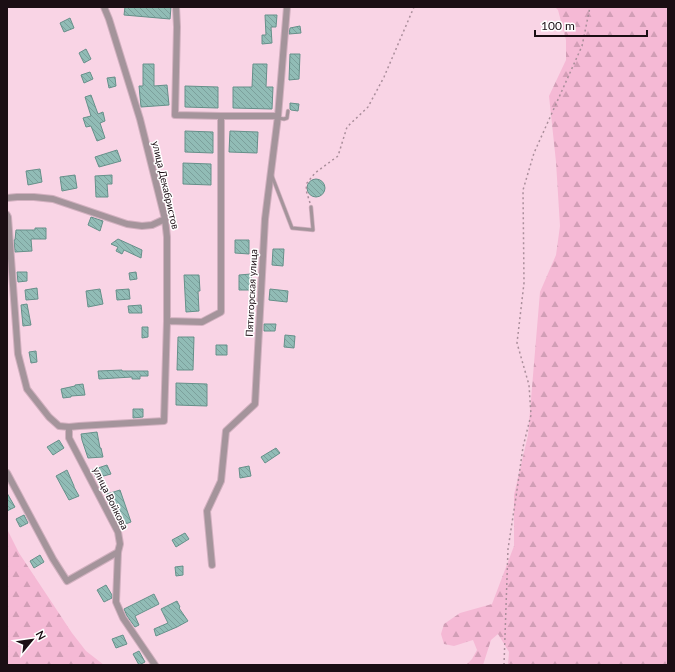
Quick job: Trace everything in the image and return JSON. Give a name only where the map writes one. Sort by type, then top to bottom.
[{"type":"street","name":"улица Декабристов","points":[[69,427],[164,421],[167,321],[167,237],[165,219],[140,119],[104,7]]},
{"type":"street","points":[[176,7],[175,115],[278,117]]},
{"type":"street","name":"Пятигорская улица","points":[[212,565],[207,511],[220,481],[226,431],[255,404],[265,219],[278,117],[287,7]]},
{"type":"street","points":[[167,321],[202,322],[221,312],[221,116]]},
{"type":"street","points":[[7,198],[34,197],[53,199],[127,224],[142,226],[152,225],[165,219]]},
{"type":"street","points":[[7,215],[18,354],[27,389],[49,417],[59,426],[69,427]]},
{"type":"street","name":"улица Войкова","points":[[69,427],[69,438],[118,532],[120,544],[118,552],[116,602],[123,618],[155,665]]},
{"type":"street","points":[[7,473],[53,559],[67,581],[118,552]]},
{"type":"lane","points":[[278,117],[284,119],[287,118],[288,111]]},
{"type":"lane","points":[[271,173],[292,228],[312,230],[311,207]]},
{"type":"path","points":[[311,207],[306,190],[307,183],[315,173],[338,156],[347,127],[368,107],[384,77],[414,7]]},
{"type":"path","points":[[504,665],[508,549],[523,447],[531,415],[529,385],[517,343],[524,283],[523,190],[534,153],[582,46],[590,7]]},
{"type":"green space","points":[[555,7],[668,7],[668,665],[508,665],[509,652],[498,634],[491,640],[483,665],[466,665],[472,659],[477,650],[473,640],[454,646],[444,644],[441,634],[444,624],[460,613],[492,604],[514,546],[514,495],[528,435],[540,292],[556,255],[560,226],[556,162],[549,96],[566,60],[566,40],[558,10]]},
{"type":"green space","points":[[7,529],[19,553],[72,633],[86,651],[104,665],[7,665]]},
{"type":"building","points":[[125,7],[171,7],[170,19],[124,15]]},
{"type":"building","points":[[265,15],[277,15],[276,27],[271,27],[272,43],[262,44],[262,35],[266,35]]},
{"type":"building","points":[[70,18],[74,28],[64,32],[60,23]]},
{"type":"building","points":[[300,26],[301,33],[289,34],[290,28]]},
{"type":"building","points":[[86,49],[91,59],[84,63],[79,53]]},
{"type":"building","points":[[290,54],[300,54],[299,79],[289,80]]},
{"type":"building","points":[[143,64],[154,64],[154,86],[167,85],[169,105],[141,107],[139,86],[143,86]]},
{"type":"building","points":[[253,64],[267,64],[266,87],[273,87],[272,109],[233,108],[233,87],[252,87]]},
{"type":"building","points":[[90,72],[93,79],[84,83],[81,75]]},
{"type":"building","points":[[115,77],[116,86],[109,88],[107,78]]},
{"type":"building","points":[[185,86],[218,87],[218,108],[185,107]]},
{"type":"building","points":[[91,95],[98,114],[103,112],[105,121],[100,123],[105,138],[97,141],[91,126],[86,127],[83,118],[91,116],[85,97]]},
{"type":"building","points":[[290,103],[299,104],[298,111],[290,109]]},
{"type":"building","points":[[185,131],[213,132],[213,153],[185,152]]},
{"type":"building","points":[[230,131],[258,132],[257,153],[229,152]]},
{"type":"building","points":[[117,150],[121,161],[99,167],[95,157]]},
{"type":"building","points":[[183,163],[211,164],[211,185],[183,184]]},
{"type":"building","points":[[40,169],[42,182],[28,185],[26,171]]},
{"type":"building","points":[[75,175],[77,188],[62,191],[60,177]]},
{"type":"building","points":[[112,175],[112,184],[107,184],[108,197],[96,197],[95,176]]},
{"type":"building","points":[[316,179],[322,182],[325,188],[322,194],[316,197],[310,194],[307,188],[310,182]]},
{"type":"building","points":[[91,217],[103,221],[100,231],[88,225]]},
{"type":"building","points":[[35,228],[46,228],[46,239],[31,239],[32,251],[15,252],[14,240],[16,230],[35,230]]},
{"type":"building","points":[[118,239],[142,250],[141,258],[124,250],[122,254],[116,251],[118,247],[111,244]]},
{"type":"building","points":[[235,240],[249,240],[249,254],[235,253]]},
{"type":"building","points":[[273,249],[284,249],[283,266],[272,265]]},
{"type":"building","points":[[17,272],[27,272],[27,281],[18,282]]},
{"type":"building","points":[[136,272],[137,279],[130,280],[129,273]]},
{"type":"building","points":[[251,274],[252,290],[239,290],[239,275]]},
{"type":"building","points":[[184,275],[199,275],[199,311],[186,312]]},
{"type":"building","points":[[37,288],[38,299],[26,300],[25,290]]},
{"type":"building","points":[[100,289],[103,304],[88,307],[86,291]]},
{"type":"building","points":[[129,289],[130,299],[117,300],[116,290]]},
{"type":"building","points":[[270,289],[288,291],[287,302],[269,300]]},
{"type":"building","points":[[27,304],[31,325],[23,326],[21,305]]},
{"type":"building","points":[[141,305],[142,313],[129,313],[128,306]]},
{"type":"building","points":[[264,324],[276,324],[275,331],[264,331]]},
{"type":"building","points":[[142,327],[148,327],[148,337],[142,338]]},
{"type":"building","points":[[285,335],[295,336],[294,348],[284,347]]},
{"type":"building","points":[[178,337],[194,337],[193,370],[177,370]]},
{"type":"building","points":[[216,345],[227,345],[227,355],[216,355]]},
{"type":"building","points":[[36,351],[37,362],[31,363],[29,352]]},
{"type":"building","points":[[98,371],[148,371],[148,376],[140,376],[140,379],[132,379],[132,377],[99,379]]},
{"type":"building","points":[[176,383],[207,384],[207,406],[176,405]]},
{"type":"building","points":[[83,384],[85,395],[63,398],[61,389]]},
{"type":"building","points":[[133,409],[143,409],[143,417],[133,418]]},
{"type":"building","points":[[97,432],[103,457],[88,458],[81,434]]},
{"type":"building","points":[[59,440],[64,448],[53,455],[47,447]]},
{"type":"building","points":[[276,448],[280,453],[265,463],[261,457]]},
{"type":"building","points":[[107,465],[111,474],[96,478],[92,470]]},
{"type":"building","points":[[249,466],[251,476],[240,478],[239,468]]},
{"type":"building","points":[[67,470],[79,496],[69,500],[56,476]]},
{"type":"building","points":[[120,490],[131,522],[120,526],[113,513],[107,494]]},
{"type":"building","points":[[7,493],[15,507],[7,511]]},
{"type":"building","points":[[24,515],[28,523],[20,527],[16,519]]},
{"type":"building","points":[[185,533],[189,539],[176,547],[172,540]]},
{"type":"building","points":[[40,555],[44,562],[34,568],[30,561]]},
{"type":"building","points":[[183,566],[183,575],[176,576],[175,567]]},
{"type":"building","points":[[106,585],[112,595],[112,598],[104,602],[97,590]]},
{"type":"building","points":[[154,594],[159,604],[135,616],[139,625],[135,627],[124,609]]},
{"type":"building","points":[[177,601],[180,607],[179,608],[188,621],[156,636],[154,629],[168,623],[161,609]]},
{"type":"building","points":[[123,635],[127,644],[116,648],[112,639]]},
{"type":"building","points":[[139,651],[145,662],[139,665],[133,654]]}]
